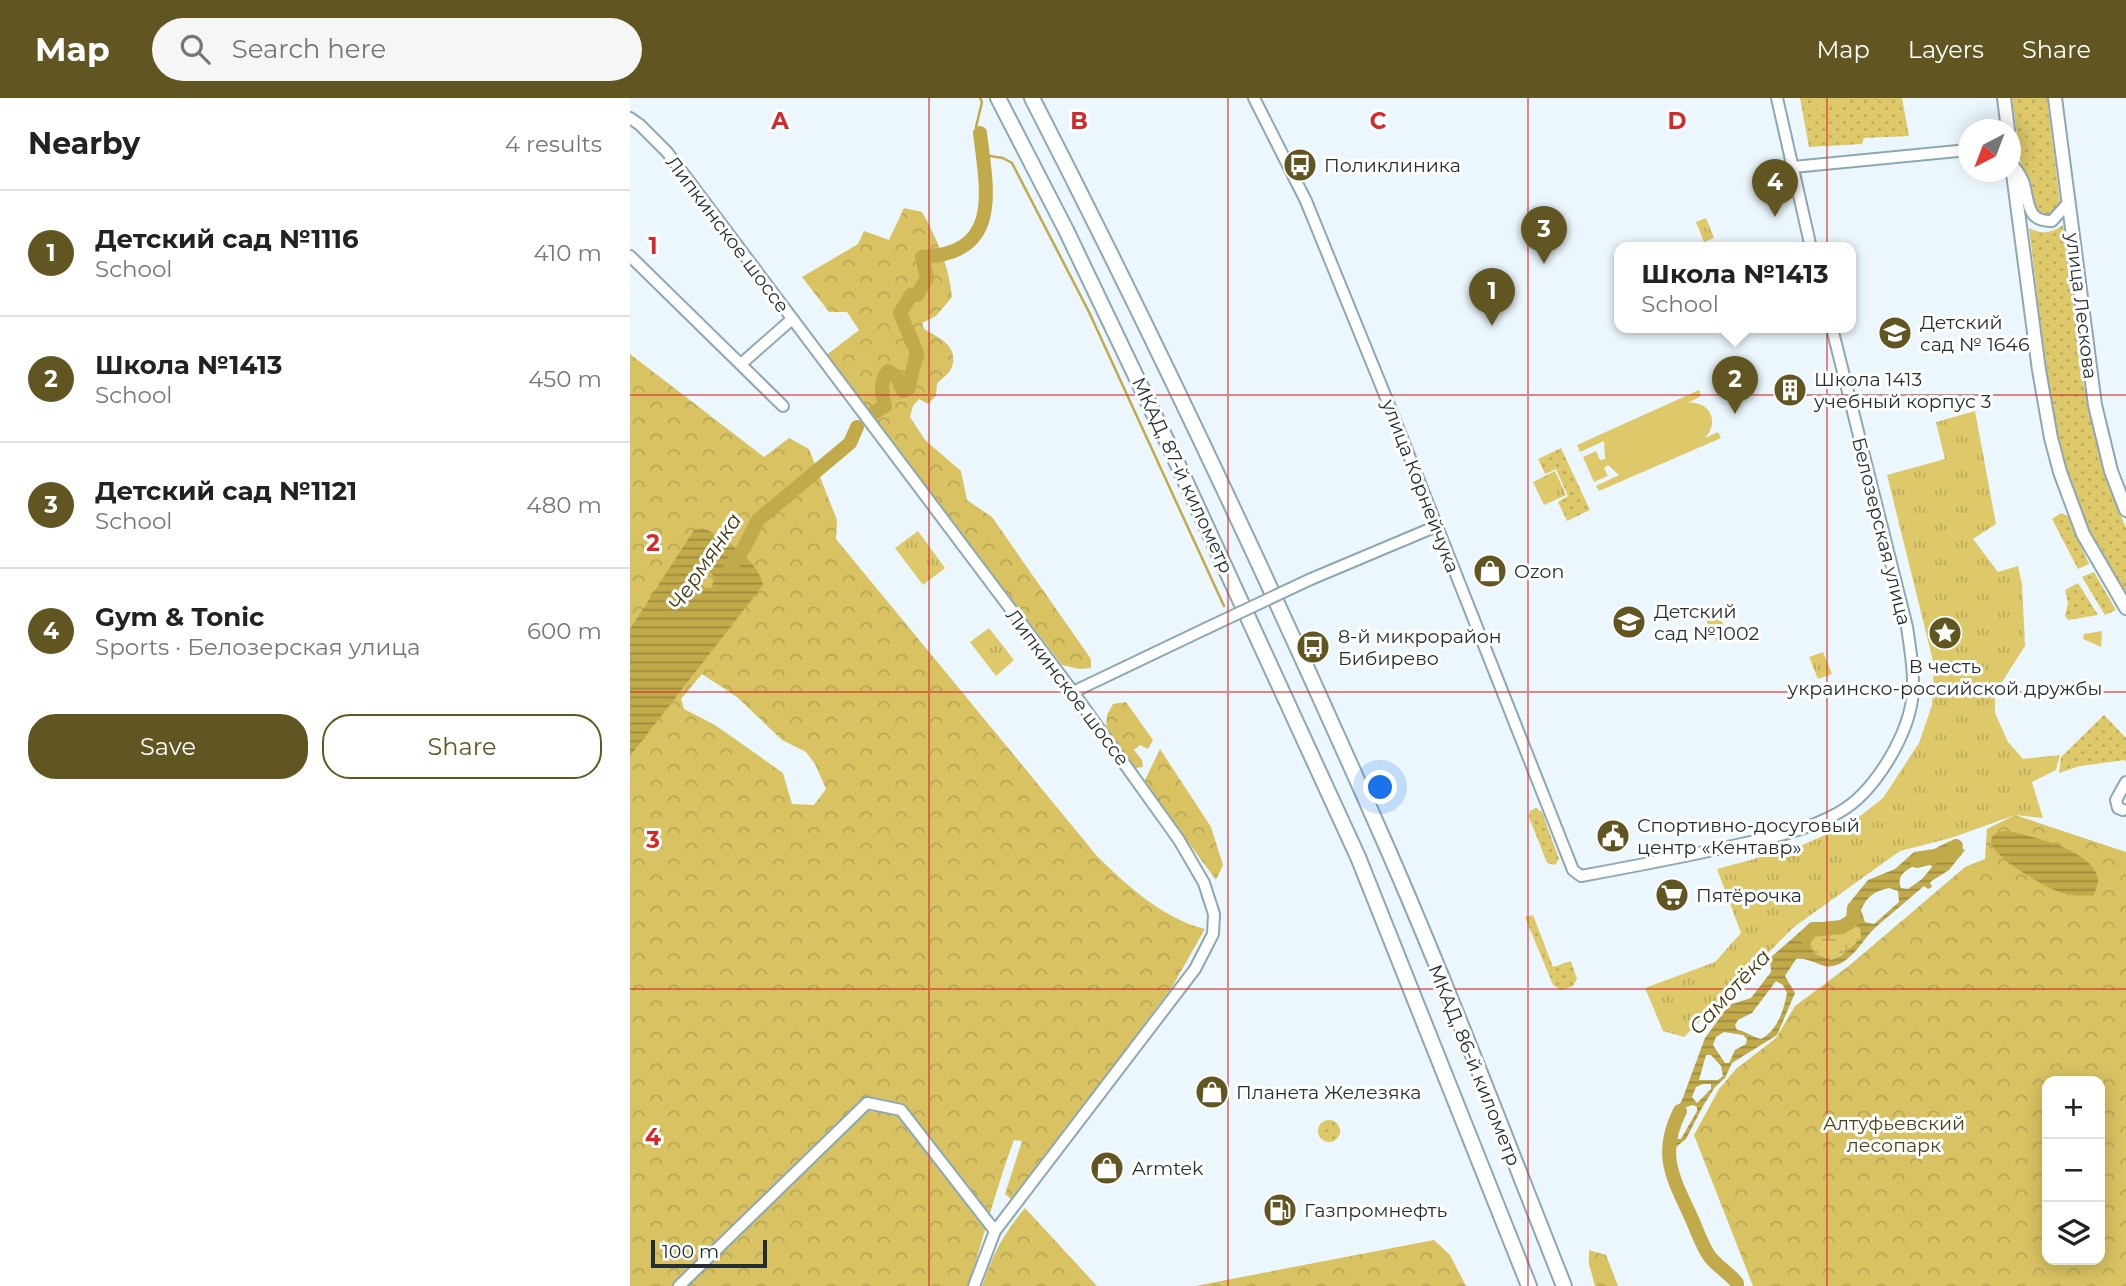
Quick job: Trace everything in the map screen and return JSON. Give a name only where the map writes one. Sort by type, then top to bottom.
[{"type":"highway","name":"МКАД, 87-й километр","points":[[998,98],[1066,230],[1173,454],[1358,857]]},
{"type":"highway","name":"МКАД, 87-й километр","points":[[1032,98],[1099,229],[1200,441],[1385,845]]},
{"type":"highway","name":"МКАД, 86-й километр","points":[[1385,845],[1475,1061],[1564,1286]]},
{"type":"highway","name":"МКАД, 86-й километр","points":[[1358,857],[1529,1286]]},
{"type":"main road","points":[[2004,98],[2007,119]]},
{"type":"main road","name":"улица Лескова","points":[[2055,98],[2095,405],[2111,471],[2126,510]]},
{"type":"main road","points":[[2014,182],[2044,403],[2057,460],[2083,534],[2126,608]]},
{"type":"street","name":"улица Корнейчука","points":[[1254,98],[1306,201],[1573,870],[1581,876]]},
{"type":"street","points":[[1777,98],[1810,242]]},
{"type":"street","name":"Липкинское шоссе","points":[[630,118],[667,152],[1073,692],[1179,840],[1211,901],[1214,927],[1208,945],[1183,985],[995,1231],[974,1286]]},
{"type":"street","points":[[1793,167],[1958,151]]},
{"type":"street","points":[[2021,178],[2030,212],[2037,219],[2052,221],[2069,202]]},
{"type":"street","points":[[630,256],[783,406]]},
{"type":"street","points":[[741,364],[791,320]]},
{"type":"street","name":"Белозерская улица","points":[[1581,876],[1795,832],[1838,814],[1872,786],[1902,735],[1913,693],[1909,640],[1833,333]]},
{"type":"street","points":[[1073,692],[1311,579],[1437,526]]},
{"type":"street","points":[[2123,810],[2118,808],[2116,800],[2126,782]]},
{"type":"street","points":[[680,1286],[867,1103],[901,1110],[995,1231]]},
{"type":"green space","points":[[1800,98],[1902,98],[1909,136],[1864,138],[1862,144],[1809,147]]},
{"type":"green space","points":[[1810,98],[1840,100],[1838,104],[1816,109]]},
{"type":"green space","points":[[2012,98],[2047,98],[2060,201],[2059,206],[2048,216],[2036,214],[2022,172],[2021,119],[2015,119]]},
{"type":"green space","points":[[904,208],[922,212],[945,264],[952,297],[936,316],[922,323],[924,329],[950,348],[953,353],[952,367],[937,384],[936,396],[928,404],[919,399],[913,406],[910,417],[925,440],[961,471],[967,500],[992,517],[1091,659],[1091,668],[1079,669],[1062,665],[825,356],[859,330],[847,312],[829,312],[802,277],[858,244],[864,231],[889,240]]},
{"type":"green space","points":[[1706,218],[1714,238],[1704,242],[1696,222]]},
{"type":"green space","points":[[2063,225],[2084,387],[2109,487],[2126,528],[2126,593],[2094,540],[2075,498],[2055,421],[2029,228],[2047,232]]},
{"type":"green space","points":[[630,354],[764,457],[789,438],[809,449],[837,520],[836,539],[1097,856],[1146,900],[1175,917],[1205,929],[1172,987],[1025,1185],[1011,1199],[1005,1194],[1022,1141],[1014,1140],[968,1286],[630,1286],[630,752],[724,628],[724,543],[630,644]],"holes":[[[702,674],[737,697],[782,740],[806,752],[815,764],[826,789],[814,805],[792,804],[783,773],[715,725],[684,709],[681,699]]]},
{"type":"green space","points":[[1699,390],[1701,396],[1688,403],[1702,405],[1710,414],[1712,426],[1705,438],[1718,432],[1721,438],[1599,491],[1596,486],[1619,475],[1608,465],[1604,468],[1608,476],[1594,482],[1583,457],[1596,451],[1600,460],[1605,459],[1604,441],[1580,452],[1577,445]]},
{"type":"green space","points":[[1975,411],[1996,524],[1973,539],[1998,572],[2018,566],[2022,584],[2025,646],[1995,693],[1995,713],[2008,742],[2023,759],[2060,755],[2056,770],[2032,782],[2043,818],[2015,815],[1951,838],[1900,851],[1794,927],[1684,1037],[1663,1031],[1645,988],[1715,962],[1741,933],[1717,869],[1798,847],[1850,824],[1883,798],[1919,743],[1932,705],[1934,665],[1887,475],[1945,459],[1936,422]]},
{"type":"green space","points":[[1561,448],[1590,510],[1567,521],[1558,502],[1568,496],[1556,469],[1545,474],[1538,459]]},
{"type":"green space","points":[[1555,471],[1566,495],[1544,505],[1533,482]]},
{"type":"green space","points":[[1960,513],[1965,533],[1955,535],[1950,515]]},
{"type":"green space","points":[[2061,513],[2068,516],[2089,564],[2078,569],[2052,519]]},
{"type":"green space","points":[[918,531],[945,568],[923,585],[895,548]]},
{"type":"green space","points":[[699,569],[716,571],[715,591],[700,590],[695,575]]},
{"type":"green space","points":[[2094,572],[2116,610],[2105,615],[2082,577]]},
{"type":"green space","points":[[2078,583],[2098,615],[2068,620],[2065,616],[2068,603],[2065,590]]},
{"type":"green space","points":[[1716,610],[1729,635],[1717,642],[1704,616]]},
{"type":"green space","points":[[989,628],[1014,660],[996,676],[970,642]]},
{"type":"green space","points":[[2102,631],[2101,647],[2083,639],[2084,634]]},
{"type":"green space","points":[[1823,652],[1832,674],[1818,679],[1809,657]]},
{"type":"green space","points":[[1126,702],[1153,740],[1148,749],[1140,745],[1134,750],[1142,760],[1143,767],[1136,768],[1106,731],[1107,715],[1113,704]]},
{"type":"green space","points":[[2104,715],[2126,738],[2126,763],[2125,760],[2080,766],[2059,773],[2061,757]]},
{"type":"green space","points":[[1160,749],[1211,827],[1223,865],[1216,880],[1144,782]]},
{"type":"green space","points":[[1536,808],[1542,812],[1559,859],[1555,865],[1547,863],[1529,817],[1530,811]]},
{"type":"green space","name":"Алтуфьевский лесопарк","points":[[2015,815],[2126,852],[2126,1286],[1753,1286],[1694,1135],[1719,1089],[1736,1069],[1776,1038],[1795,1006],[1850,965],[1965,867],[1985,859],[1987,829]],"holes":[[[1992,848],[2093,896],[2070,895]]]},
{"type":"green space","points":[[1533,915],[1553,967],[1571,961],[1577,979],[1573,986],[1561,990],[1553,985],[1525,917]]},
{"type":"green space","points":[[1851,924],[1860,929],[1861,938],[1841,956],[1831,960],[1816,954],[1810,946],[1813,934],[1827,926]]},
{"type":"green space","points":[[1329,1120],[1337,1123],[1340,1131],[1337,1139],[1329,1142],[1321,1139],[1318,1131],[1321,1123]]},
{"type":"green space","points":[[1025,1208],[1097,1286],[982,1286],[999,1245]]},
{"type":"green space","points":[[1434,1240],[1450,1255],[1466,1286],[1195,1286]]},
{"type":"green space","points":[[1589,1250],[1606,1255],[1618,1286],[1595,1286],[1589,1264]]},
{"type":"water","points":[[702,528],[730,543],[748,559],[763,585],[630,756],[630,629],[694,530]],"holes":[[[709,571],[714,577],[712,588],[706,588],[699,583],[698,575]]]},
{"type":"water","points":[[2008,831],[2061,846],[2086,861],[2095,870],[2098,880],[2093,896],[2074,895],[2052,889],[2004,859],[1991,844],[1992,837],[1996,833]]},
{"type":"water","points":[[1950,841],[1965,850],[1949,870],[1930,882],[1932,887],[1928,889],[1924,886],[1872,931],[1840,964],[1820,965],[1796,959],[1785,976],[1795,993],[1777,1035],[1732,1063],[1725,1078],[1715,1087],[1703,1106],[1686,1139],[1672,1150],[1667,1149],[1673,1115],[1682,1100],[1705,1038],[1729,1005],[1751,998],[1771,972],[1770,958],[1811,922],[1837,922],[1848,917],[1851,911],[1850,902],[1868,880],[1895,869],[1914,852],[1934,849]],"holes":[[[1928,861],[1932,867],[1908,889],[1901,888],[1900,878],[1903,873]],[[1889,888],[1898,891],[1899,902],[1874,924],[1865,922],[1861,910],[1863,905],[1880,891]],[[1851,924],[1860,929],[1861,938],[1841,956],[1831,960],[1816,954],[1810,946],[1813,934],[1827,926]],[[1776,981],[1783,985],[1787,993],[1784,1006],[1779,1019],[1767,1035],[1761,1039],[1737,1030],[1735,1025],[1738,1020],[1752,1013]],[[1724,1032],[1743,1035],[1747,1039],[1746,1044],[1735,1050],[1729,1063],[1725,1063],[1713,1045],[1716,1037]],[[1706,1055],[1711,1055],[1721,1066],[1723,1076],[1718,1080],[1699,1080]],[[1711,1084],[1711,1089],[1697,1103],[1692,1097],[1696,1087]],[[1686,1107],[1697,1107],[1681,1139],[1676,1139],[1679,1118]]]},
{"type":"waterway","points":[[980,98],[982,102],[976,127],[980,133]]},
{"type":"waterway","name":"Чермянка","points":[[875,412],[885,406],[882,387],[888,371],[897,377],[903,391],[908,389],[917,353],[900,313],[911,295],[917,295],[927,278],[922,257],[948,253],[966,245],[977,232],[984,216],[985,176],[980,133]]},
{"type":"waterway","points":[[983,155],[1003,158],[1012,163],[1089,312],[1224,606]]},
{"type":"waterway","name":"Чермянка","points":[[730,567],[744,548],[758,520],[850,443],[857,427]]},
{"type":"waterway","name":"Самотёка","points":[[1917,861],[1953,852],[1956,846]]},
{"type":"waterway","name":"Самотёка","points":[[1806,937],[1812,930],[1842,927],[1853,920],[1854,908]]},
{"type":"waterway","name":"Самотёка","points":[[1680,1111],[1670,1140],[1670,1166],[1707,1253],[1734,1279],[1737,1286]]},
{"type":"place","name":"Поликлиника","points":[[1300,165]]},
{"type":"place","name":"Gym & Tonic","points":[[1775,217]]},
{"type":"place","name":"Детский сад №1121","points":[[1544,264]]},
{"type":"place","name":"Детский сад №1116","points":[[1492,326]]},
{"type":"place","name":"Детский сад № 1646","points":[[1895,333]]},
{"type":"place","name":"Школа 1413 учебный корпус 3","points":[[1790,390]]},
{"type":"place","name":"Школа №1413","points":[[1735,414]]},
{"type":"place","name":"Ozon","points":[[1490,571]]},
{"type":"place","name":"Детский сад №1002","points":[[1629,622]]},
{"type":"place","name":"В честь украинско-российской дружбы","points":[[1945,633]]},
{"type":"place","name":"8-й микрорайон Бибирево","points":[[1313,647]]},
{"type":"place","name":"Спортивно-досуговый центр «Кентавр»","points":[[1613,836]]},
{"type":"place","name":"Пятёрочка","points":[[1672,895]]},
{"type":"place","name":"Планета Железяка","points":[[1212,1092]]},
{"type":"place","name":"Armtek","points":[[1107,1168]]},
{"type":"place","name":"Газпромнефть","points":[[1280,1210]]}]
